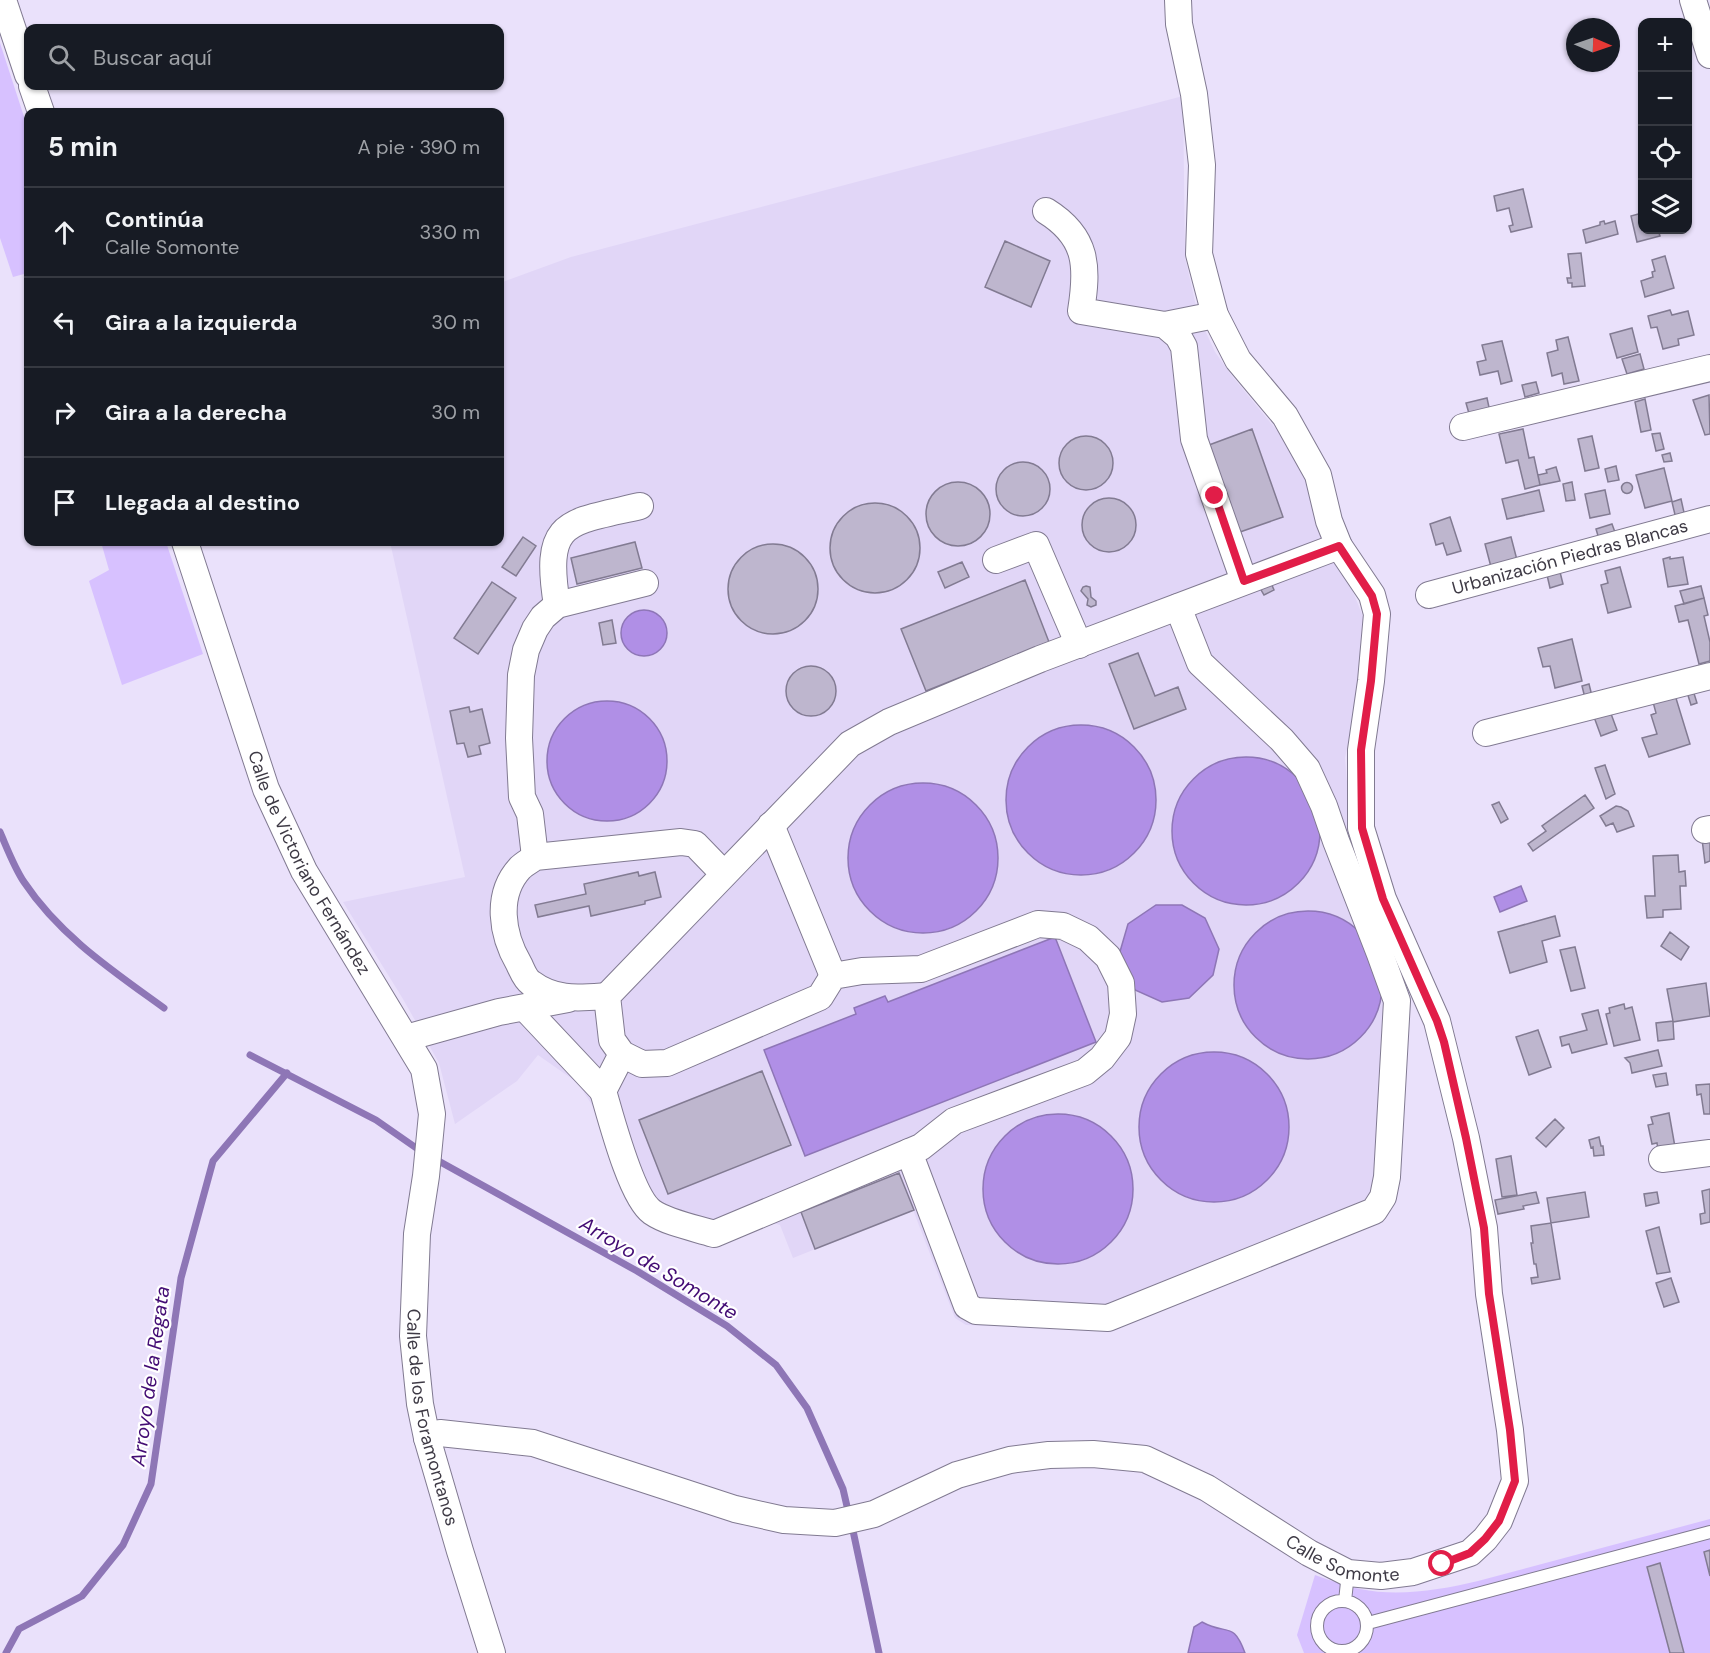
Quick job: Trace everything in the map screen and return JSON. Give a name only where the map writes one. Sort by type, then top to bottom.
[{"type":"street","points":[[3,0],[24,63]]},
{"type":"street","name":"Calle Somonte","points":[[427,1438],[440,1433],[533,1443],[735,1509],[784,1520],[835,1523],[874,1514],[957,1475],[1010,1460],[1049,1455],[1093,1454],[1145,1459],[1207,1488],[1309,1553],[1348,1573],[1381,1576],[1413,1572],[1470,1553],[1499,1521],[1515,1481],[1510,1430],[1489,1294],[1484,1228],[1464,1128],[1437,1021],[1383,899],[1362,828],[1361,750],[1371,681],[1377,614],[1372,596],[1339,546],[1329,521],[1318,475],[1285,416],[1238,360],[1215,315],[1199,254],[1202,165],[1194,94],[1179,24],[1178,0]]},
{"type":"street","points":[[1693,0],[1710,56]]},
{"type":"street","points":[[33,90],[40,108]]},
{"type":"street","points":[[1046,212],[1060,220],[1074,234],[1084,256],[1086,281],[1081,311],[1165,325],[1215,315]]},
{"type":"street","points":[[1165,325],[1178,336],[1184,347],[1194,439],[1244,581]]},
{"type":"street","points":[[1463,427],[1710,368]]},
{"type":"street","points":[[557,605],[552,566],[556,539],[566,528],[584,519],[640,506]]},
{"type":"street","name":"Urbanización Piedras Blancas","points":[[1429,595],[1710,519]]},
{"type":"street","points":[[996,560],[1036,545],[1079,645]]},
{"type":"street","name":"Calle de Victoriano Fernández","points":[[186,546],[266,789],[304,871],[424,1069],[432,1114],[426,1176]]},
{"type":"street","points":[[406,1038],[499,1012],[568,999],[606,996],[849,744],[889,722],[1040,658],[1339,546]]},
{"type":"street","points":[[535,857],[530,814],[522,796],[519,738],[521,675],[526,650],[543,617],[557,605],[645,583]]},
{"type":"street","points":[[909,1152],[967,1306],[976,1311],[1108,1318],[1374,1211],[1383,1197],[1387,1177],[1397,1001],[1324,806],[1307,769],[1282,740],[1200,663],[1178,608]]},
{"type":"street","points":[[1486,734],[1710,676]]},
{"type":"street","points":[[771,825],[833,976]]},
{"type":"street","points":[[568,999],[547,992],[529,982],[514,955],[506,933],[503,908],[509,886],[520,869],[535,857],[681,842],[695,844],[724,874]]},
{"type":"street","points":[[525,1008],[603,1091],[631,1182],[651,1211],[684,1225],[714,1233],[921,1147],[954,1121],[1085,1072],[1102,1058],[1118,1037],[1123,1014],[1121,983],[1108,957],[1088,938],[1063,926],[1038,924],[921,969],[861,971],[833,976],[820,997],[666,1063],[642,1064],[622,1054],[612,1040],[606,996]]},
{"type":"street","points":[[603,1091],[622,1054]]},
{"type":"street","points":[[1662,1159],[1710,1153]]},
{"type":"street","name":"Calle de los Foramontanos","points":[[426,1176],[417,1234],[413,1336],[420,1404],[427,1438],[492,1653]]},
{"type":"lane","points":[[1368,1623],[1710,1532]]},
{"type":"lane","points":[[1345,1601],[1348,1573]]},
{"type":"lane","points":[[1345,1601],[1360,1608],[1368,1623],[1365,1639],[1352,1650],[1336,1651],[1322,1642],[1317,1626],[1322,1610],[1329,1605],[1345,1601]]},
{"type":"shaded area","points":[[0,43],[24,117],[24,274],[13,277],[0,238]]},
{"type":"shaded area","points":[[1183,96],[1185,257],[1198,315],[1215,352],[1289,445],[1310,486],[1366,624],[1363,667],[1345,758],[1351,832],[1410,991],[1393,1198],[1360,1227],[1101,1331],[966,1325],[955,1318],[913,1210],[793,1258],[780,1225],[769,1222],[711,1244],[693,1242],[645,1221],[597,1113],[578,1083],[538,1055],[517,1081],[455,1124],[439,1063],[403,999],[343,902],[465,877],[391,546],[504,546],[504,282],[571,257]]},
{"type":"shaded area","points":[[102,546],[167,546],[203,654],[122,685],[89,581],[109,570]]},
{"type":"shaded area","points":[[644,610],[660,617],[667,633],[660,649],[644,656],[628,649],[621,633],[628,617]]},
{"type":"shaded area","points":[[607,701],[630,706],[649,719],[662,738],[667,761],[662,784],[649,803],[630,816],[607,821],[584,816],[565,803],[552,784],[547,761],[552,738],[565,719],[584,706]]},
{"type":"shaded area","points":[[1081,725],[1110,731],[1134,747],[1150,771],[1156,800],[1150,829],[1134,853],[1110,869],[1081,875],[1052,869],[1028,853],[1012,829],[1006,800],[1012,771],[1028,747],[1052,731]]},
{"type":"shaded area","points":[[1246,757],[1274,762],[1299,778],[1315,803],[1320,831],[1315,859],[1299,884],[1274,900],[1246,905],[1218,900],[1193,884],[1177,859],[1172,831],[1177,803],[1193,778],[1218,762]]},
{"type":"shaded area","points":[[923,783],[952,789],[976,805],[992,829],[998,858],[992,887],[976,911],[952,927],[923,933],[894,927],[870,911],[854,887],[848,858],[854,829],[870,805],[894,789]]},
{"type":"shaded area","points":[[1521,886],[1527,901],[1500,912],[1494,897]]},
{"type":"shaded area","points":[[1156,905],[1182,905],[1205,918],[1219,949],[1213,975],[1189,998],[1162,1002],[1135,990],[1119,955],[1128,924]]},
{"type":"shaded area","points":[[1308,911],[1336,917],[1360,933],[1376,957],[1382,985],[1376,1013],[1360,1037],[1336,1053],[1308,1059],[1280,1053],[1256,1037],[1240,1013],[1234,985],[1240,957],[1256,933],[1280,917]]},
{"type":"shaded area","points":[[1055,937],[1096,1042],[805,1156],[764,1050],[856,1014],[854,1008],[885,996],[888,1002]]},
{"type":"shaded area","points":[[1214,1052],[1243,1058],[1267,1074],[1283,1098],[1289,1127],[1283,1156],[1267,1180],[1243,1196],[1214,1202],[1185,1196],[1161,1180],[1145,1156],[1139,1127],[1145,1098],[1161,1074],[1185,1058]]},
{"type":"shaded area","points":[[1058,1114],[1087,1120],[1111,1136],[1127,1160],[1133,1189],[1127,1218],[1111,1242],[1087,1258],[1058,1264],[1029,1258],[1005,1242],[989,1218],[983,1189],[989,1160],[1005,1136],[1029,1120]]},
{"type":"shaded area","points":[[1710,1519],[1710,1653],[1304,1653],[1297,1635],[1315,1575],[1374,1591],[1434,1590],[1478,1581]]},
{"type":"shaded area","points":[[1202,1622],[1233,1632],[1245,1653],[1188,1653],[1194,1627]]},
{"type":"building","points":[[1523,189],[1532,227],[1511,232],[1509,226],[1513,225],[1509,208],[1497,211],[1494,196]]},
{"type":"building","points":[[1638,214],[1638,234],[1659,234],[1660,236],[1637,242],[1631,216]]},
{"type":"building","points":[[1604,221],[1605,224],[1615,221],[1618,234],[1586,243],[1583,230],[1600,225],[1600,222]]},
{"type":"building","points":[[1005,241],[1050,261],[1031,307],[985,287]]},
{"type":"building","points":[[1581,253],[1585,286],[1572,287],[1572,283],[1568,283],[1567,278],[1571,278],[1568,254]]},
{"type":"building","points":[[1665,256],[1674,288],[1645,297],[1641,281],[1653,277],[1652,272],[1655,271],[1652,260]]},
{"type":"building","points":[[1670,310],[1672,315],[1688,311],[1694,335],[1678,339],[1679,345],[1663,349],[1657,327],[1651,328],[1648,316]]},
{"type":"building","points":[[1632,328],[1638,352],[1617,358],[1610,334]]},
{"type":"building","points":[[1568,337],[1579,381],[1564,384],[1562,373],[1552,376],[1547,353],[1558,350],[1556,340]]},
{"type":"building","points":[[1502,341],[1512,381],[1501,384],[1498,371],[1480,375],[1477,362],[1486,360],[1482,345]]},
{"type":"building","points":[[1640,354],[1644,369],[1627,374],[1622,359]]},
{"type":"building","points":[[1536,382],[1539,393],[1525,397],[1522,385]]},
{"type":"building","points":[[1709,395],[1710,434],[1705,435],[1693,400]]},
{"type":"building","points":[[1487,398],[1490,412],[1470,417],[1466,403]]},
{"type":"building","points":[[1645,399],[1651,430],[1641,432],[1635,402]]},
{"type":"building","points":[[1252,429],[1283,517],[1240,532],[1209,445]]},
{"type":"building","points":[[1523,429],[1529,458],[1534,457],[1540,485],[1525,489],[1518,460],[1506,463],[1499,434]]},
{"type":"building","points":[[1660,433],[1664,449],[1656,451],[1652,434]]},
{"type":"building","points":[[1081,436],[1091,436],[1101,440],[1109,448],[1113,463],[1109,478],[1101,486],[1091,490],[1081,490],[1071,486],[1063,478],[1059,468],[1059,458],[1063,448],[1071,440]]},
{"type":"building","points":[[1592,436],[1599,468],[1585,471],[1578,439]]},
{"type":"building","points":[[1670,453],[1672,461],[1664,462],[1662,455]]},
{"type":"building","points":[[1018,462],[1028,462],[1038,466],[1046,474],[1050,489],[1046,504],[1038,512],[1028,516],[1018,516],[1008,512],[1000,504],[996,494],[996,484],[1000,474],[1008,466]]},
{"type":"building","points":[[1616,466],[1619,480],[1608,482],[1605,469]]},
{"type":"building","points":[[1556,467],[1560,481],[1540,485],[1538,475],[1547,473],[1546,470]]},
{"type":"building","points":[[1664,468],[1672,501],[1645,508],[1636,475]]},
{"type":"building","points":[[958,482],[976,488],[984,496],[990,514],[984,532],[976,540],[958,546],[940,540],[932,532],[926,514],[932,496],[940,488]]},
{"type":"building","points":[[1572,482],[1575,500],[1566,501],[1563,484]]},
{"type":"building","points":[[1627,482],[1633,488],[1627,494],[1621,488]]},
{"type":"building","points":[[1539,490],[1544,511],[1507,519],[1502,499]]},
{"type":"building","points":[[1605,490],[1610,514],[1590,518],[1585,494]]},
{"type":"building","points":[[1104,498],[1114,498],[1124,502],[1132,510],[1136,525],[1132,540],[1124,548],[1114,552],[1104,552],[1094,548],[1086,540],[1082,530],[1082,520],[1086,510],[1094,502]]},
{"type":"building","points":[[1681,499],[1685,517],[1676,519],[1672,502]]},
{"type":"building","points":[[875,503],[892,507],[907,516],[916,531],[920,548],[916,565],[907,580],[892,589],[875,593],[858,589],[843,580],[834,565],[830,548],[834,531],[843,516],[858,507]]},
{"type":"building","points":[[1450,517],[1461,551],[1447,555],[1443,543],[1436,545],[1430,524]]},
{"type":"building","points":[[1612,524],[1616,535],[1599,539],[1596,529]]},
{"type":"building","points":[[523,537],[536,546],[516,576],[502,567]]},
{"type":"building","points":[[1511,537],[1517,560],[1491,567],[1485,544]]},
{"type":"building","points":[[635,542],[642,568],[577,584],[571,558]]},
{"type":"building","points":[[773,544],[790,548],[805,557],[814,572],[818,589],[814,606],[805,621],[790,630],[773,634],[756,630],[741,621],[732,606],[728,589],[732,572],[741,557],[756,548]]},
{"type":"building","points":[[1670,557],[1670,559],[1683,557],[1688,584],[1668,587],[1663,559]]},
{"type":"building","points":[[962,562],[969,577],[945,588],[938,572]]},
{"type":"building","points":[[1620,567],[1631,607],[1608,613],[1601,585],[1608,583],[1605,571]]},
{"type":"building","points":[[1560,572],[1563,584],[1550,588],[1547,575]]},
{"type":"building","points":[[1025,580],[1049,642],[926,691],[901,629]]},
{"type":"building","points":[[492,582],[516,598],[478,654],[454,638]]},
{"type":"building","points":[[1271,583],[1274,590],[1264,595],[1260,588]]},
{"type":"building","points":[[1086,586],[1090,587],[1091,597],[1096,601],[1096,605],[1091,607],[1087,605],[1088,599],[1081,591]]},
{"type":"building","points":[[1701,586],[1704,598],[1684,604],[1680,591]]},
{"type":"building","points":[[1704,598],[1708,615],[1704,616],[1710,642],[1710,661],[1699,664],[1688,620],[1679,622],[1675,606]]},
{"type":"building","points":[[612,620],[616,643],[603,645],[599,623]]},
{"type":"building","points":[[1572,639],[1582,681],[1555,688],[1550,666],[1543,667],[1538,648]]},
{"type":"building","points":[[1138,653],[1155,696],[1178,687],[1186,709],[1134,729],[1109,664]]},
{"type":"building","points":[[811,666],[829,673],[836,691],[829,709],[811,716],[793,709],[786,691],[793,673]]},
{"type":"building","points":[[1589,684],[1592,696],[1585,698],[1582,686]]},
{"type":"building","points":[[1692,687],[1697,703],[1691,705],[1686,689]]},
{"type":"building","points":[[1675,695],[1690,744],[1649,757],[1642,738],[1657,734],[1651,715],[1656,713],[1653,702]]},
{"type":"building","points":[[469,707],[470,712],[482,709],[490,743],[479,746],[481,754],[468,757],[464,743],[457,744],[450,711]]},
{"type":"building","points":[[1610,711],[1617,730],[1601,736],[1594,717]]},
{"type":"building","points":[[1605,765],[1615,794],[1606,799],[1595,768]]},
{"type":"building","points":[[1585,795],[1594,808],[1533,851],[1528,844],[1546,831],[1542,826]]},
{"type":"building","points":[[1499,802],[1508,819],[1501,823],[1492,805]]},
{"type":"building","points":[[1616,806],[1628,811],[1634,826],[1617,832],[1613,823],[1606,826],[1600,816]]},
{"type":"building","points":[[1710,837],[1710,861],[1705,863],[1702,839]]},
{"type":"building","points":[[1678,855],[1679,872],[1685,871],[1686,886],[1680,886],[1681,909],[1663,910],[1663,917],[1647,918],[1645,896],[1655,896],[1653,856]]},
{"type":"building","points":[[638,872],[639,876],[655,872],[661,897],[645,901],[645,904],[591,916],[589,906],[538,917],[535,905],[586,894],[584,884]]},
{"type":"building","points":[[1555,916],[1560,936],[1542,941],[1547,962],[1510,973],[1498,932]]},
{"type":"building","points":[[1670,932],[1689,947],[1681,960],[1661,946]]},
{"type":"building","points":[[1575,947],[1585,988],[1571,991],[1560,950]]},
{"type":"building","points":[[1706,983],[1710,1016],[1673,1022],[1674,1039],[1658,1041],[1656,1023],[1673,1021],[1667,989]]},
{"type":"building","points":[[1624,1004],[1625,1009],[1632,1007],[1640,1040],[1614,1046],[1606,1014],[1610,1013],[1609,1008]]},
{"type":"building","points":[[1598,1010],[1607,1044],[1572,1053],[1569,1044],[1562,1046],[1560,1037],[1587,1030],[1582,1014]]},
{"type":"building","points":[[1538,1030],[1551,1067],[1529,1075],[1516,1037]]},
{"type":"building","points":[[1658,1050],[1662,1066],[1632,1073],[1630,1063],[1625,1058]]},
{"type":"building","points":[[762,1071],[791,1145],[668,1194],[639,1120]]},
{"type":"building","points":[[1666,1073],[1668,1085],[1656,1087],[1653,1075]]},
{"type":"building","points":[[1710,1084],[1710,1114],[1704,1114],[1701,1094],[1697,1095],[1696,1085]]},
{"type":"building","points":[[1669,1113],[1675,1147],[1658,1150],[1657,1143],[1652,1144],[1648,1125],[1653,1124],[1651,1117]]},
{"type":"building","points":[[1555,1119],[1564,1128],[1546,1147],[1536,1138]]},
{"type":"building","points":[[1599,1137],[1604,1155],[1594,1156],[1589,1140]]},
{"type":"building","points":[[1511,1156],[1517,1195],[1502,1197],[1496,1159]]},
{"type":"building","points":[[899,1173],[914,1210],[815,1249],[801,1212]]},
{"type":"building","points":[[1710,1189],[1710,1222],[1701,1224],[1700,1214],[1705,1213],[1702,1191]]},
{"type":"building","points":[[1536,1192],[1539,1203],[1523,1206],[1524,1209],[1498,1214],[1495,1200]]},
{"type":"building","points":[[1585,1192],[1589,1217],[1551,1223],[1547,1198]]},
{"type":"building","points":[[1657,1192],[1659,1203],[1646,1206],[1644,1194]]},
{"type":"building","points":[[1551,1223],[1560,1279],[1532,1284],[1531,1278],[1538,1277],[1531,1243],[1533,1243],[1531,1226]]},
{"type":"building","points":[[1659,1227],[1670,1272],[1657,1274],[1646,1231]]},
{"type":"building","points":[[1671,1278],[1679,1302],[1664,1307],[1656,1283]]},
{"type":"building","points":[[1710,1550],[1710,1576],[1704,1552]]},
{"type":"building","points":[[1660,1563],[1684,1653],[1670,1653],[1647,1567]]},
{"type":"waterway","name":"Arroyo de Somonte","points":[[0,832],[20,876],[54,919],[88,951],[164,1008]]},
{"type":"waterway","name":"Arroyo de Somonte","points":[[250,1055],[376,1120],[422,1152]]},
{"type":"waterway","name":"Arroyo de la Regata","points":[[6,1653],[19,1629],[82,1596],[123,1545],[151,1484],[181,1278],[213,1161],[287,1073]]},
{"type":"waterway","name":"Arroyo de Somonte","points":[[435,1159],[637,1271],[727,1326],[776,1365],[807,1408],[843,1489],[849,1515]]},
{"type":"waterway","name":"Arroyo de Somonte","points":[[852,1526],[879,1653]]},
{"type":"route","points":[[1215,496],[1244,581],[1339,546],[1372,596],[1377,614],[1371,681],[1361,750],[1362,828],[1383,899],[1412,961],[1444,1042],[1484,1228],[1489,1294],[1510,1430],[1515,1481],[1499,1521],[1485,1539],[1470,1553],[1442,1564]]}]
